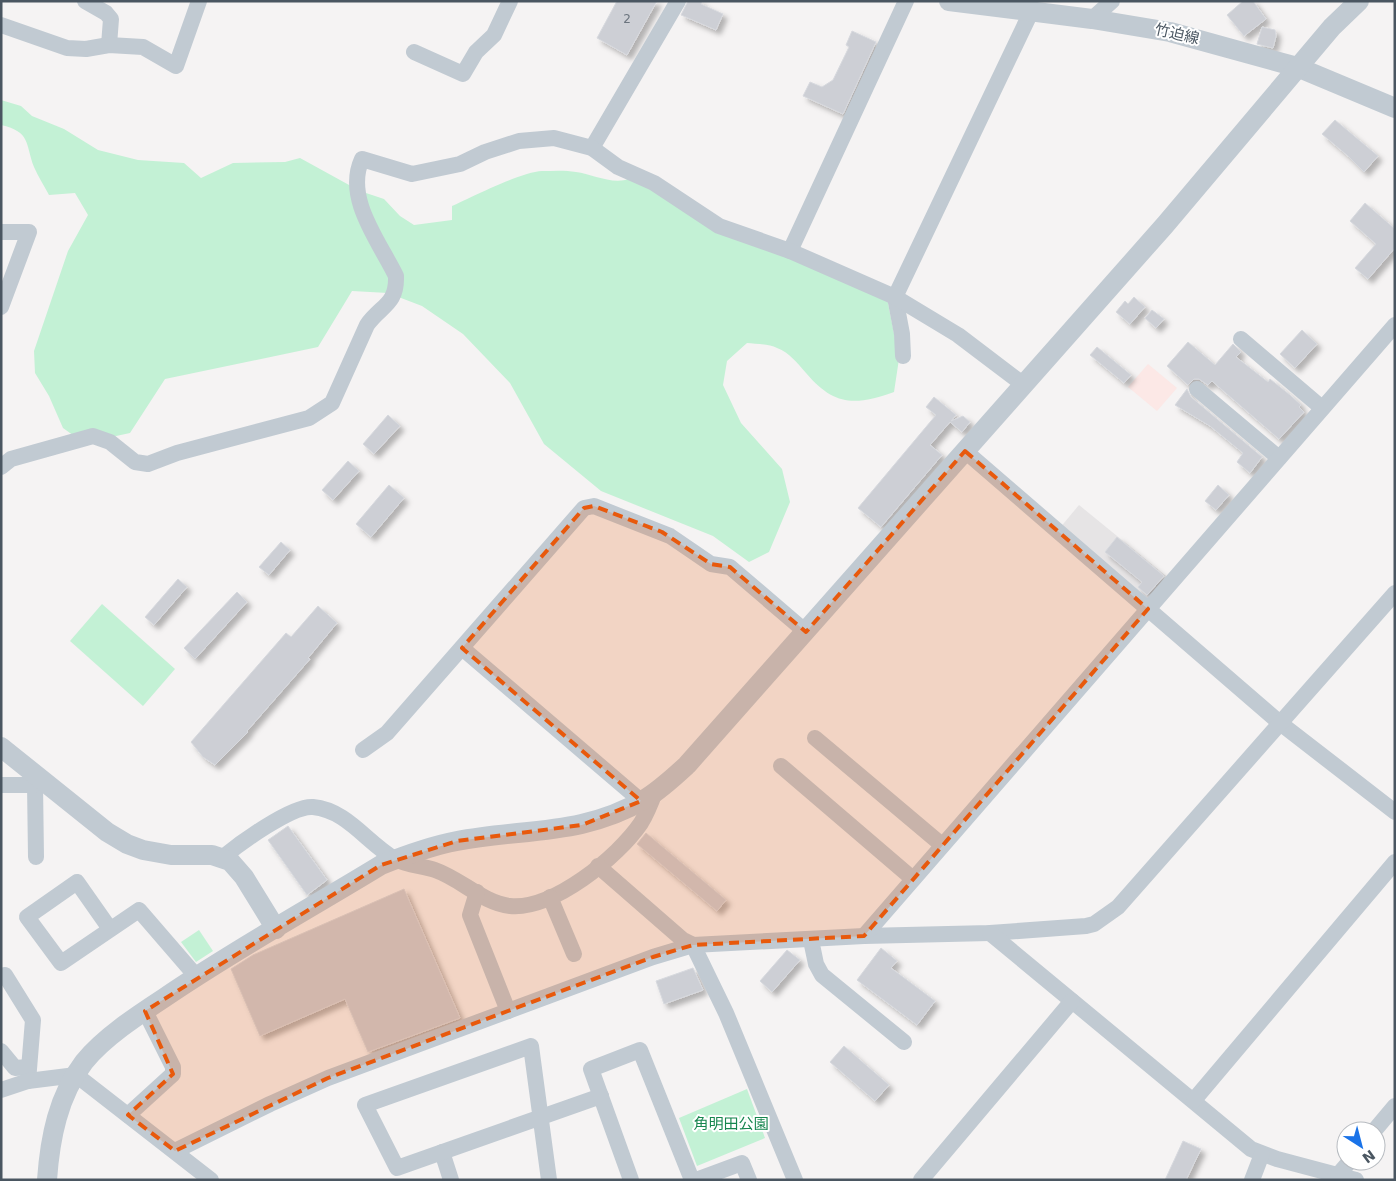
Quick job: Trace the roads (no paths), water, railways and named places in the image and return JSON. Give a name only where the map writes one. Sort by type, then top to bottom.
[{"type":"street","points":[[85,1],[106,13],[111,19],[109,45]]},
{"type":"street","points":[[1,25],[67,48],[86,49],[109,45],[143,47],[176,66],[199,1]]},
{"type":"street","points":[[414,52],[463,74],[476,52],[494,35],[510,1]]},
{"type":"street","points":[[592,148],[678,1]]},
{"type":"street","points":[[790,251],[906,1]]},
{"type":"street","points":[[1092,19],[1112,1]]},
{"type":"street","points":[[46,1180],[52,1132],[76,1075],[85,1061],[99,1046],[145,1010],[196,976],[381,865],[457,841],[544,832],[582,825],[648,797],[706,746],[1165,225],[1332,27],[1359,1]]},
{"type":"street","name":"竹迫線","points":[[961,2],[1092,19],[1170,32],[1297,68],[1395,108]]},
{"type":"street","points":[[903,356],[902,334],[894,297],[1031,12]]},
{"type":"street","points":[[1,467],[11,459],[93,436],[110,442],[135,462],[148,464],[177,453],[309,418],[332,402],[367,325],[373,317],[391,302],[396,288],[396,276],[358,198],[356,182],[362,159],[412,174],[460,164],[519,140],[554,138],[592,148],[618,167],[654,183],[719,226],[790,251],[894,297],[958,335],[1024,385]]},
{"type":"street","points":[[1,232],[29,232],[1,307]]},
{"type":"street","points":[[864,936],[1395,325]]},
{"type":"street","points":[[1240,339],[1322,408]]},
{"type":"street","points":[[1197,390],[1279,458]]},
{"type":"street","points":[[966,451],[1280,723],[1395,812]]},
{"type":"street","points":[[363,750],[387,733],[584,508],[594,506],[670,536],[711,564],[730,567],[806,632]]},
{"type":"street","points":[[175,1151],[270,1104],[328,1078],[653,957],[693,946],[864,936],[990,933],[1086,926],[1108,915],[1118,907],[1395,593]]},
{"type":"street","points":[[462,648],[648,797]]},
{"type":"street","points":[[815,738],[942,845]]},
{"type":"street","points":[[1,746],[37,782],[127,844],[143,850],[171,854],[212,854],[230,861],[244,877],[276,929]]},
{"type":"street","points":[[781,766],[912,879]]},
{"type":"street","points":[[1,785],[37,782]]},
{"type":"street","points":[[36,857],[37,782]]},
{"type":"street","points":[[222,858],[244,840],[298,810],[312,807],[332,811],[396,859],[436,871],[498,903],[511,906],[524,905],[550,897],[578,884],[640,824],[648,797]]},
{"type":"street","points":[[1194,1100],[1395,862]]},
{"type":"street","points":[[598,866],[683,940],[693,946],[726,1013],[795,1180]]},
{"type":"street","points":[[110,928],[77,882],[27,917],[61,963],[139,910],[196,976]]},
{"type":"street","points":[[477,892],[470,915],[508,1011]]},
{"type":"street","points":[[550,897],[574,954]]},
{"type":"street","points":[[990,933],[1251,1148],[1262,1154],[1356,1180]]},
{"type":"street","points":[[811,940],[816,964],[822,975],[904,1042]]},
{"type":"street","points":[[5,975],[33,1020],[28,1074]]},
{"type":"street","points":[[921,1180],[1072,1001]]},
{"type":"street","points":[[128,1115],[173,1074],[173,1067],[145,1010]]},
{"type":"street","points":[[549,1180],[540,1117],[531,1046],[365,1105],[397,1168],[540,1117],[600,1096]]},
{"type":"street","points":[[631,1180],[591,1069],[640,1050],[692,1180]]},
{"type":"street","points":[[1,1051],[16,1068],[28,1074],[76,1075],[211,1180]]},
{"type":"street","points":[[1,1090],[28,1074]]},
{"type":"street","points":[[1382,1121],[1395,1106]]},
{"type":"street","points":[[442,1152],[451,1180]]},
{"type":"street","points":[[1252,1180],[1262,1154]]},
{"type":"street","points":[[696,1180],[742,1163],[749,1180]]},
{"type":"street","points":[[1338,1175],[1341,1171]]},
{"type":"park label","name":"角明田公園","points":[[731,1124]]}]
